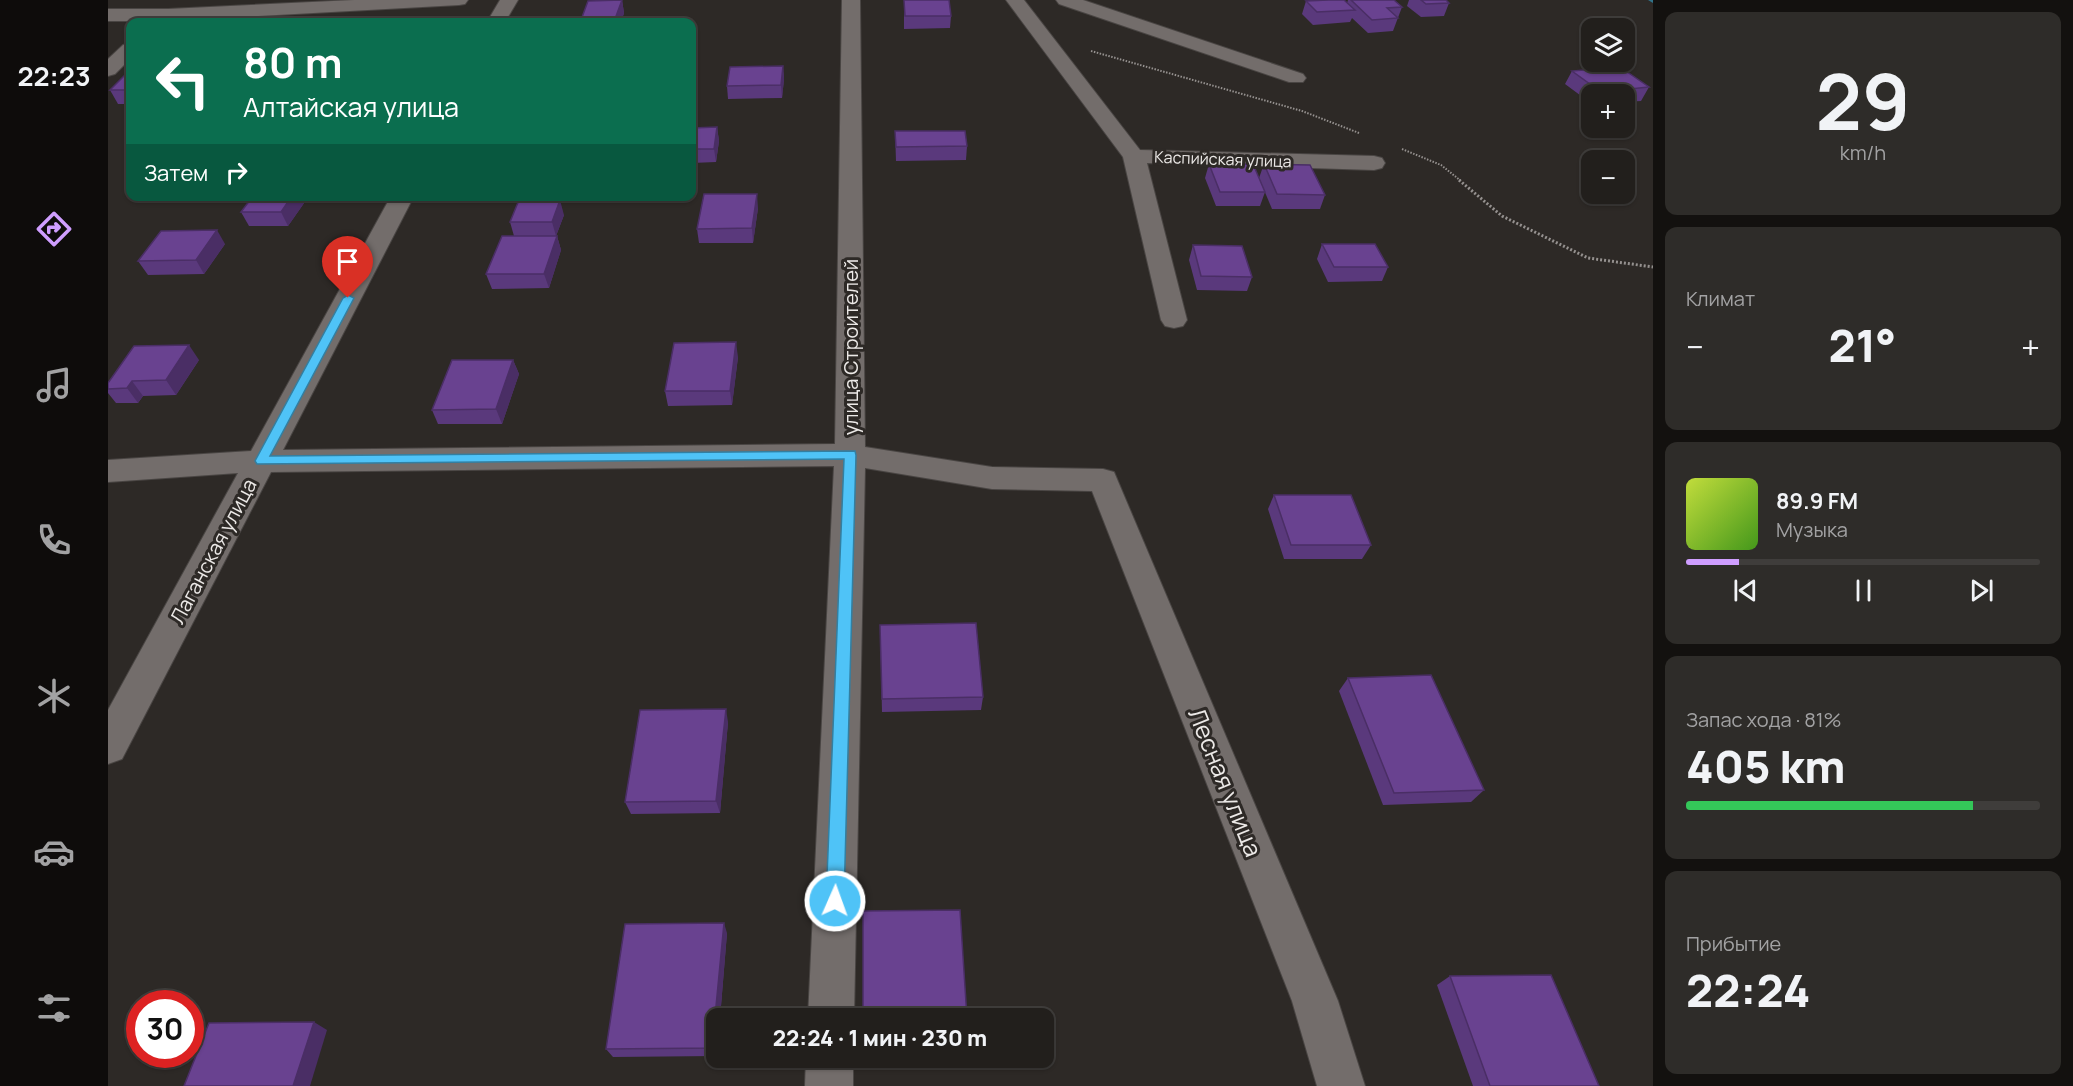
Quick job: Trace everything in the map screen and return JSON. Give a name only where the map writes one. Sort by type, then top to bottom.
[{"type":"street","points":[[165,18],[185,0]]},
{"type":"street","points":[[180,18],[459,0]]},
{"type":"street","points":[[498,18],[508,0]]},
{"type":"street","name":"улица Строителей","points":[[831,1008],[850,455],[851,0]]},
{"type":"street","points":[[1015,0],[1134,156]]},
{"type":"street","points":[[1065,0],[1296,78]]},
{"type":"street","points":[[108,15],[150,18]]},
{"type":"street","points":[[108,70],[126,53]]},
{"type":"street","name":"Каспийская улица","points":[[1174,320],[1134,156],[1374,163]]},
{"type":"street","name":"Лаганская улица","points":[[108,747],[400,201]]},
{"type":"street","points":[[108,471],[261,461],[850,455]]},
{"type":"street","name":"Лесная улица","points":[[850,455],[992,478],[1103,480],[1315,1001],[1341,1086]]},
{"type":"street","points":[[829,1086],[830,1068]]},
{"type":"building","points":[[622,0],[615,18],[582,18],[588,1]]},
{"type":"building","points":[[904,0],[949,0],[951,16],[905,16]]},
{"type":"building","points":[[1344,0],[1355,10],[1317,12],[1306,1]]},
{"type":"building","points":[[1351,0],[1394,0],[1402,7],[1387,8],[1398,18],[1372,20]]},
{"type":"building","points":[[1421,0],[1446,0],[1449,3],[1426,4]]},
{"type":"building","points":[[783,66],[781,85],[727,86],[730,67]]},
{"type":"building","points":[[1572,71],[1627,72],[1649,87],[1635,88],[1635,84],[1590,84]]},
{"type":"building","points":[[126,74],[126,90],[110,90]]},
{"type":"building","points":[[717,127],[714,149],[696,149],[696,128]]},
{"type":"building","points":[[895,131],[965,131],[967,146],[896,147]]},
{"type":"building","points":[[1209,164],[1253,164],[1265,192],[1220,192]]},
{"type":"building","points":[[1264,164],[1310,165],[1325,195],[1277,194]]},
{"type":"building","points":[[704,194],[757,194],[752,228],[697,229]]},
{"type":"building","points":[[249,201],[289,201],[281,212],[241,212]]},
{"type":"building","points":[[519,201],[560,201],[552,222],[510,222]]},
{"type":"building","points":[[217,230],[196,260],[138,261],[161,231]]},
{"type":"building","points":[[502,236],[557,236],[544,274],[486,274]]},
{"type":"building","points":[[1322,244],[1375,244],[1388,267],[1334,267]]},
{"type":"building","points":[[1193,245],[1242,246],[1252,277],[1201,276]]},
{"type":"building","points":[[736,342],[730,391],[665,391],[674,343]]},
{"type":"building","points":[[189,345],[166,380],[132,381],[127,388],[108,389],[108,383],[134,346]]},
{"type":"building","points":[[452,360],[513,360],[496,409],[432,410]]},
{"type":"building","points":[[1274,495],[1351,495],[1371,545],[1291,545]]},
{"type":"building","points":[[976,623],[983,697],[882,699],[880,625]]},
{"type":"building","points":[[1431,675],[1484,790],[1394,793],[1348,678]]},
{"type":"building","points":[[726,709],[716,801],[625,802],[640,710]]},
{"type":"building","points":[[960,910],[966,1008],[863,1008],[863,911]]},
{"type":"building","points":[[724,923],[716,1008],[706,1008],[706,1048],[606,1049],[625,924]]},
{"type":"building","points":[[1551,975],[1599,1086],[1490,1086],[1450,976]]},
{"type":"building","points":[[314,1022],[293,1086],[184,1086],[191,1068],[204,1068],[204,1036],[209,1023]]},
{"type":"route","points":[[348,298],[261,461],[850,455],[835,901]]}]
